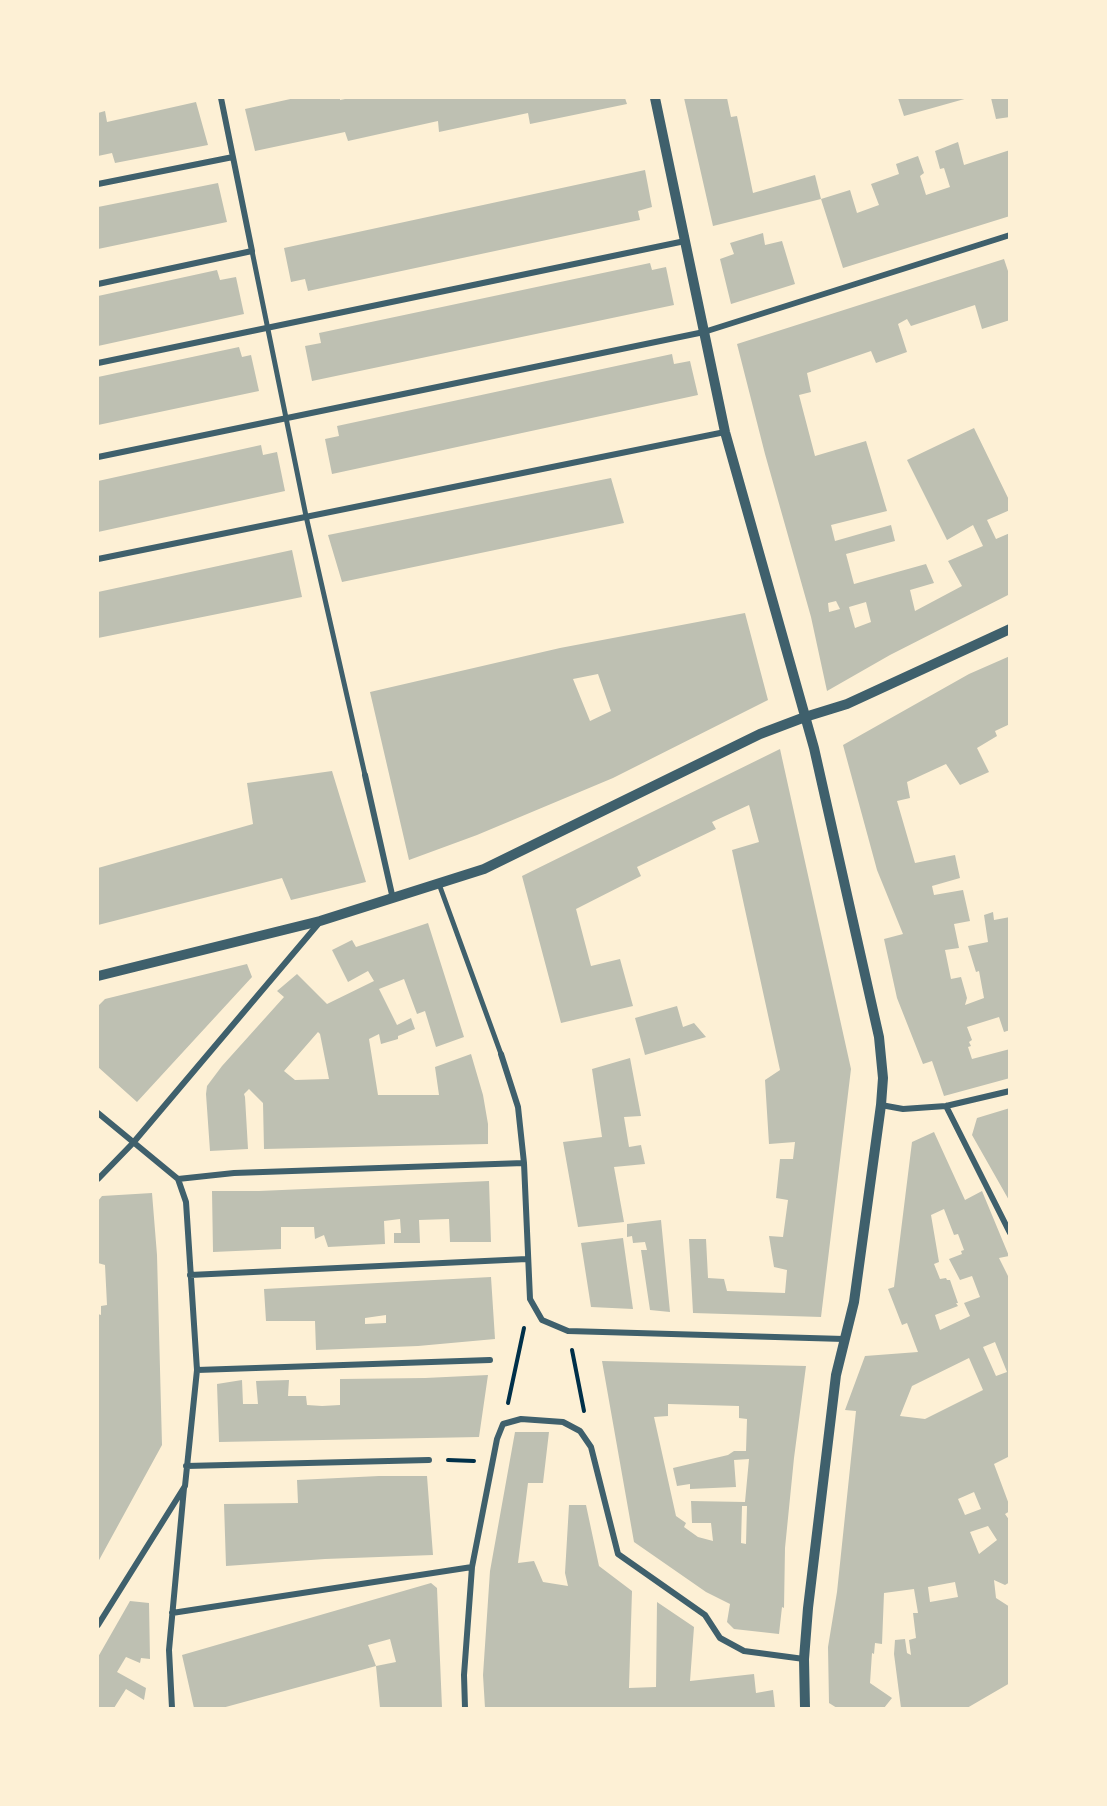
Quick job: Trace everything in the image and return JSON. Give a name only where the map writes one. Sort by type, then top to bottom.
[{"type":"street","points":[[221,98],[306,516],[393,899]]},
{"type":"street","points":[[655,98],[725,432],[814,748],[879,1037],[883,1078],[854,1302],[836,1375],[808,1608],[804,1659],[805,1708]]},
{"type":"street","points":[[98,184],[233,157]]},
{"type":"street","points":[[98,457],[704,332],[1010,235]]},
{"type":"street","points":[[98,363],[685,241]]},
{"type":"street","points":[[98,284],[252,251]]},
{"type":"street","points":[[98,559],[725,432]]},
{"type":"street","points":[[98,975],[320,921],[484,869],[760,734],[847,704],[1010,629]]},
{"type":"street","points":[[439,884],[518,1107],[524,1163],[530,1299],[542,1320],[568,1331],[844,1339]]},
{"type":"street","points":[[98,1179],[133,1143],[320,921]]},
{"type":"street","points":[[881,1105],[903,1109],[946,1106],[1010,1090]]},
{"type":"street","points":[[946,1106],[1010,1233]]},
{"type":"street","points":[[98,1113],[178,1179],[186,1202],[197,1370],[169,1650],[172,1708]]},
{"type":"street","points":[[178,1179],[234,1173],[524,1163]]},
{"type":"street","points":[[190,1275],[527,1259]]},
{"type":"street","points":[[197,1370],[490,1360]]},
{"type":"street","points":[[465,1708],[464,1676],[472,1567],[496,1439],[503,1424],[521,1419],[563,1422],[580,1431],[591,1447],[618,1554],[705,1615],[720,1638],[744,1651],[804,1659]]},
{"type":"street","points":[[186,1466],[429,1460]]},
{"type":"street","points":[[98,1625],[185,1486]]},
{"type":"street","points":[[172,1613],[472,1567]]},
{"type":"path","points":[[503,1424],[530,1299]]},
{"type":"path","points":[[568,1331],[591,1447]]},
{"type":"path","points":[[429,1460],[492,1461]]},
{"type":"building","points":[[295,98],[340,98],[340,100],[350,98],[625,98],[627,104],[530,124],[528,113],[439,132],[438,121],[348,141],[345,132],[255,151],[245,109]]},
{"type":"building","points":[[684,98],[727,98],[731,117],[737,116],[753,193],[815,175],[821,199],[713,226]]},
{"type":"building","points":[[898,98],[968,98],[904,116]]},
{"type":"building","points":[[991,98],[1010,98],[1010,117],[996,119]]},
{"type":"building","points":[[196,102],[208,145],[115,163],[112,153],[98,156],[98,113],[105,111],[107,122]]},
{"type":"building","points":[[958,142],[964,165],[1010,150],[1010,216],[843,268],[821,199],[850,190],[857,213],[879,205],[871,184],[899,174],[896,164],[918,156],[924,173],[920,176],[926,195],[950,187],[944,168],[940,169],[935,151]]},
{"type":"building","points":[[645,170],[652,207],[638,211],[640,220],[308,291],[305,279],[291,282],[284,248]]},
{"type":"building","points":[[218,183],[227,222],[98,249],[98,207]]},
{"type":"building","points":[[763,233],[765,245],[782,241],[795,284],[731,304],[720,259],[734,254],[730,243]]},
{"type":"building","points":[[1004,259],[1010,277],[1010,320],[982,329],[975,305],[911,326],[907,319],[898,324],[907,352],[876,363],[871,351],[807,373],[811,392],[799,395],[815,456],[866,441],[887,511],[831,525],[835,541],[891,525],[895,541],[846,554],[854,584],[926,564],[934,583],[910,590],[915,611],[962,586],[948,561],[983,546],[973,525],[947,540],[907,460],[974,428],[1010,502],[1010,510],[987,520],[996,539],[1010,533],[1010,594],[890,655],[827,691],[811,617],[737,344]],"holes":[[[836,601],[840,609],[829,612],[828,603]],[[866,602],[871,622],[855,628],[849,607]]]},
{"type":"building","points":[[650,263],[652,270],[666,267],[674,305],[312,381],[305,346],[321,343],[319,333]]},
{"type":"building","points":[[217,270],[220,280],[236,277],[244,314],[98,346],[98,296]]},
{"type":"building","points":[[239,347],[242,357],[251,355],[259,391],[98,425],[98,377]]},
{"type":"building","points":[[672,354],[674,364],[690,361],[698,395],[332,474],[325,439],[339,436],[337,426]]},
{"type":"building","points":[[261,445],[263,455],[277,452],[285,491],[98,532],[98,481]]},
{"type":"building","points":[[611,478],[624,523],[342,582],[328,535]]},
{"type":"building","points":[[292,550],[302,597],[98,638],[98,592]]},
{"type":"building","points":[[745,613],[768,700],[613,778],[477,835],[409,860],[370,692],[560,648]],"holes":[[[598,674],[611,711],[590,721],[573,679]]]},
{"type":"building","points":[[1010,656],[1010,724],[995,731],[997,736],[977,748],[989,772],[960,785],[946,764],[907,782],[910,798],[897,801],[915,863],[955,855],[960,878],[932,886],[934,895],[963,890],[970,921],[954,924],[959,948],[945,950],[951,979],[961,977],[967,998],[965,1005],[984,998],[979,971],[976,972],[968,946],[988,942],[984,915],[993,912],[994,920],[1010,917],[1010,1030],[1004,1032],[999,1017],[967,1027],[972,1040],[969,1042],[971,1046],[968,1047],[972,1059],[1010,1049],[1010,1078],[944,1096],[932,1061],[923,1064],[897,998],[884,939],[903,934],[877,870],[843,745],[969,674]]},
{"type":"building","points":[[780,749],[851,1069],[821,1317],[693,1313],[689,1239],[706,1239],[708,1278],[724,1279],[727,1291],[785,1293],[787,1270],[774,1267],[769,1236],[783,1237],[788,1200],[776,1198],[780,1159],[793,1159],[795,1142],[769,1144],[765,1080],[780,1070],[732,850],[759,842],[749,805],[712,822],[716,829],[637,867],[641,876],[576,909],[591,966],[620,959],[633,1006],[561,1023],[522,876]]},
{"type":"building","points":[[332,771],[366,882],[291,900],[282,878],[98,925],[98,868],[253,824],[247,783]]},
{"type":"building","points":[[428,923],[464,1037],[436,1047],[425,1011],[417,1014],[404,979],[379,989],[397,1025],[411,1018],[415,1029],[398,1036],[398,1039],[381,1044],[379,1034],[369,1039],[378,1095],[439,1095],[435,1067],[471,1054],[483,1095],[488,1124],[488,1144],[264,1149],[263,1103],[249,1089],[244,1094],[248,1149],[210,1151],[207,1086],[284,997],[277,991],[297,974],[327,1004],[374,981],[368,971],[348,982],[332,950],[352,940],[356,947]],"holes":[[[318,1032],[329,1079],[295,1080],[284,1071]]]},
{"type":"building","points":[[247,964],[252,977],[137,1102],[98,1067],[98,1006],[105,999]]},
{"type":"building","points":[[677,1006],[683,1027],[694,1023],[706,1037],[645,1055],[635,1018]]},
{"type":"building","points":[[630,1058],[641,1116],[624,1117],[629,1147],[641,1145],[645,1164],[614,1167],[624,1222],[578,1227],[563,1142],[602,1137],[592,1069]]},
{"type":"building","points":[[1010,1108],[1010,1202],[972,1135],[977,1118]]},
{"type":"building","points":[[934,1132],[965,1200],[982,1191],[1009,1256],[999,1258],[1010,1280],[1010,1456],[994,1464],[1010,1507],[1010,1511],[1005,1514],[1010,1521],[1010,1582],[1005,1585],[994,1580],[996,1598],[1010,1607],[1010,1683],[967,1708],[901,1708],[894,1654],[895,1640],[905,1639],[907,1653],[911,1655],[909,1640],[916,1638],[913,1613],[918,1613],[914,1589],[884,1593],[882,1644],[875,1643],[870,1683],[892,1698],[884,1708],[837,1708],[829,1703],[828,1647],[837,1592],[856,1411],[845,1410],[865,1356],[918,1352],[907,1323],[902,1325],[888,1289],[894,1287],[912,1142]],"holes":[[[944,1209],[954,1235],[958,1234],[964,1250],[961,1251],[962,1254],[949,1259],[960,1280],[972,1276],[980,1297],[964,1303],[970,1316],[940,1330],[935,1315],[958,1306],[956,1303],[958,1303],[950,1280],[940,1279],[934,1264],[939,1262],[931,1215]],[[995,1342],[1007,1372],[996,1376],[983,1347]],[[969,1358],[983,1390],[925,1419],[900,1416],[912,1386]],[[974,1492],[981,1509],[965,1515],[958,1499]],[[988,1526],[997,1540],[979,1554],[970,1532]],[[955,1582],[958,1597],[930,1602],[928,1587]]]},
{"type":"building","points":[[489,1181],[491,1242],[450,1242],[449,1219],[419,1220],[420,1243],[394,1243],[394,1233],[401,1233],[400,1219],[384,1221],[385,1244],[328,1247],[324,1235],[315,1239],[314,1227],[281,1227],[281,1249],[213,1252],[212,1191]]},
{"type":"building","points":[[152,1193],[157,1255],[162,1445],[98,1562],[98,1314],[101,1315],[101,1306],[107,1305],[105,1265],[98,1263],[98,1201],[102,1196]]},
{"type":"building","points":[[661,1220],[670,1312],[650,1310],[641,1250],[647,1250],[645,1242],[633,1243],[632,1236],[627,1237],[627,1224]]},
{"type":"building","points":[[623,1238],[633,1309],[591,1307],[581,1243]]},
{"type":"building","points":[[491,1277],[495,1339],[418,1346],[316,1350],[315,1321],[266,1321],[264,1289]],"holes":[[[386,1315],[386,1323],[365,1324],[365,1318]]]},
{"type":"building","points":[[602,1361],[806,1366],[794,1458],[785,1548],[784,1608],[782,1607],[779,1634],[734,1629],[727,1622],[730,1604],[706,1592],[634,1542]],"holes":[[[668,1404],[739,1406],[739,1418],[747,1419],[746,1451],[734,1451],[728,1455],[673,1468],[677,1486],[690,1484],[690,1489],[736,1487],[734,1460],[749,1459],[745,1502],[691,1501],[692,1523],[711,1523],[713,1541],[698,1537],[684,1527],[686,1523],[676,1516],[654,1417],[668,1416]],[[742,1506],[747,1506],[746,1544],[741,1543]]]},
{"type":"building","points":[[488,1375],[479,1437],[219,1442],[217,1384],[242,1380],[243,1404],[258,1404],[256,1381],[289,1380],[288,1396],[306,1396],[307,1405],[322,1406],[340,1405],[340,1379]]},
{"type":"building","points":[[515,1432],[549,1432],[543,1483],[528,1483],[518,1563],[534,1561],[543,1582],[568,1586],[565,1573],[569,1505],[586,1505],[599,1566],[632,1591],[629,1688],[656,1687],[657,1602],[694,1627],[690,1681],[754,1674],[756,1693],[773,1690],[775,1708],[485,1708],[483,1675],[490,1571]]},
{"type":"building","points":[[427,1476],[433,1555],[226,1566],[224,1504],[298,1503],[297,1480]]},
{"type":"building","points":[[431,1583],[437,1588],[442,1708],[380,1708],[376,1666],[222,1708],[194,1708],[182,1655]],"holes":[[[390,1639],[396,1662],[376,1666],[368,1645]]]},
{"type":"building","points":[[130,1601],[149,1603],[150,1659],[141,1658],[140,1663],[126,1657],[117,1672],[146,1688],[144,1700],[126,1689],[114,1708],[98,1708],[98,1657]]}]
